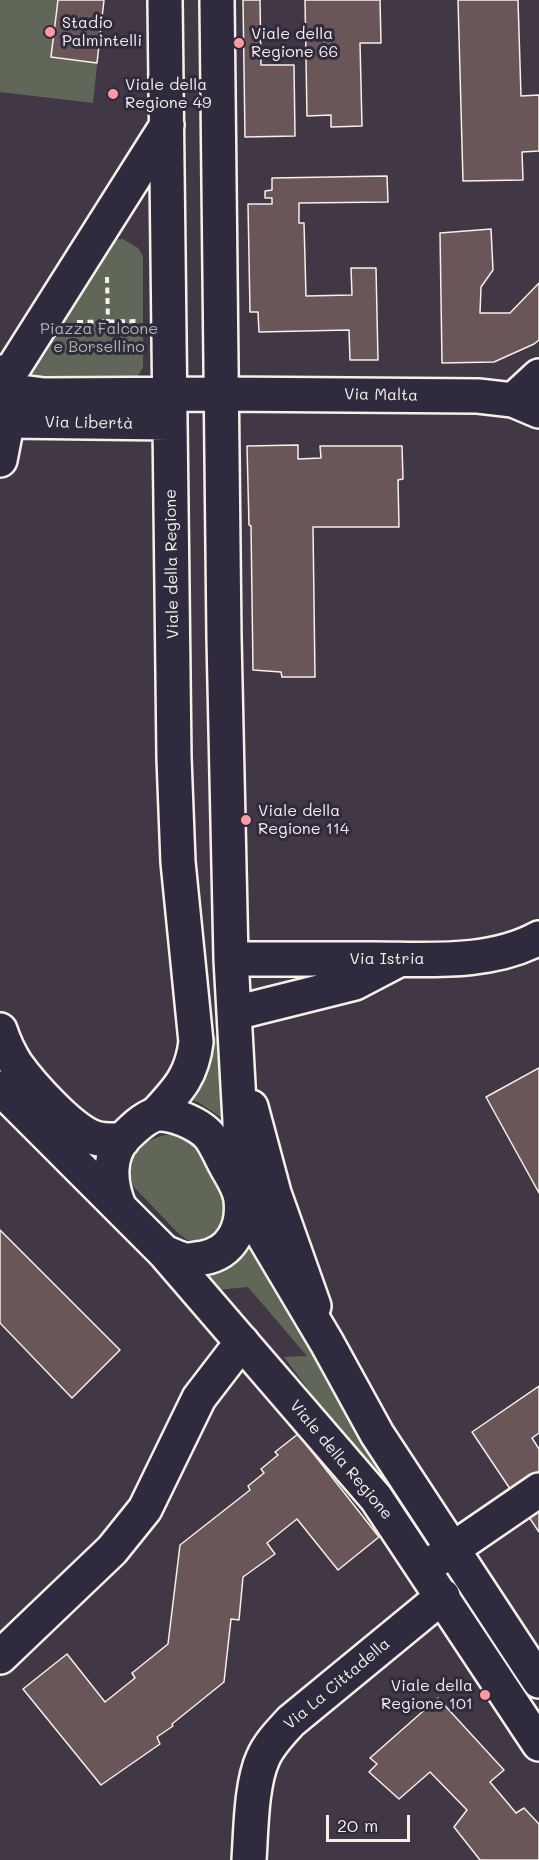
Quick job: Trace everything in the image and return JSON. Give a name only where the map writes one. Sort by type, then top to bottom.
[{"type":"street","points":[[0,1088],[164,1252],[183,1260],[208,1257],[221,1252],[231,1244],[238,1230],[241,1213],[240,1121],[231,959],[224,638],[217,8],[165,7]]},
{"type":"street","name":"Viale della Regione","points":[[156,1114],[180,1087],[194,1061],[196,1042],[178,862],[174,758],[165,7]]},
{"type":"street","points":[[0,460],[6,402],[42,322],[166,125]]},
{"type":"street","points":[[526,406],[539,376]]},
{"type":"street","name":"Via Malta","points":[[170,409],[221,394],[478,396],[526,406]]},
{"type":"street","name":"Via Libertà","points":[[6,402],[44,395],[170,409]]},
{"type":"street","points":[[173,638],[224,638]]},
{"type":"street","name":"Via Istria","points":[[231,959],[449,958],[494,954],[524,946],[539,938]]},
{"type":"street","points":[[235,1027],[354,983],[401,959]]},
{"type":"street","points":[[235,1027],[274,1193],[327,1343]]},
{"type":"street","points":[[0,1030],[5,1044],[20,1069],[74,1126],[95,1138],[107,1141],[123,1140]]},
{"type":"street","points":[[119,1206],[111,1179],[116,1152],[123,1140],[141,1122],[156,1114],[176,1116],[192,1123],[210,1136],[240,1194],[377,1434],[539,1681]]},
{"type":"street","name":"Viale della Regione","points":[[164,1252],[376,1498],[539,1744]]},
{"type":"street","points":[[0,1657],[112,1550],[146,1509],[199,1398],[242,1342]]},
{"type":"street","points":[[424,1569],[539,1490]]},
{"type":"street","name":"Via La Cittadella","points":[[249,1860],[255,1790],[262,1760],[273,1740],[291,1721],[443,1596]]},
{"type":"street","points":[[484,1659],[512,1639]]},
{"type":"path","points":[[42,322],[169,321]]},
{"type":"green space","name":"Stadio Palmintelli","points":[[0,0],[104,0],[93,103],[0,92]]},
{"type":"green space","name":"Piazza Falcone e Borsellino","points":[[123,239],[138,248],[143,256],[143,367],[137,378],[39,385],[28,376],[30,370],[107,240]]},
{"type":"green space","points":[[220,1036],[225,1120],[198,1102],[186,1099],[207,1037]]},
{"type":"green space","points":[[173,1134],[184,1136],[195,1145],[224,1202],[226,1216],[222,1228],[212,1236],[198,1241],[187,1240],[177,1232],[133,1186],[130,1173],[132,1159],[146,1142]]},
{"type":"green space","points":[[252,1247],[419,1520],[408,1523],[284,1357],[307,1356],[248,1287],[217,1290],[207,1277],[226,1269]]},
{"type":"building","points":[[58,0],[104,0],[97,63],[51,57]]},
{"type":"building","points":[[243,0],[260,0],[261,65],[294,65],[295,136],[245,137]]},
{"type":"building","points":[[305,0],[380,0],[381,43],[360,43],[362,126],[331,127],[331,115],[307,116]]},
{"type":"building","points":[[458,0],[518,0],[521,96],[539,95],[539,151],[522,152],[523,180],[463,181]]},
{"type":"building","points":[[387,176],[388,202],[299,203],[299,223],[304,223],[306,296],[352,295],[351,268],[376,268],[378,360],[350,360],[349,330],[259,332],[258,312],[250,312],[248,204],[272,204],[272,198],[265,198],[265,191],[272,190],[272,178]]},
{"type":"building","points":[[491,229],[493,270],[481,287],[480,313],[510,313],[539,283],[539,340],[494,362],[442,363],[440,233]]},
{"type":"building","points":[[298,445],[298,459],[321,458],[320,446],[402,446],[403,479],[398,480],[399,527],[313,527],[315,677],[282,677],[281,672],[253,670],[251,526],[249,525],[247,446]]},
{"type":"building","points":[[539,1068],[539,1193],[486,1097]]},
{"type":"building","points":[[0,1230],[120,1350],[72,1398],[0,1323]]},
{"type":"building","points":[[539,1386],[539,1433],[532,1438],[539,1449],[539,1532],[472,1432]]},
{"type":"building","points":[[298,1434],[379,1537],[338,1570],[297,1519],[267,1543],[275,1554],[243,1577],[239,1620],[231,1619],[224,1682],[157,1737],[160,1744],[101,1785],[23,1689],[67,1654],[105,1702],[135,1678],[132,1673],[168,1644],[180,1545],[250,1490],[248,1486],[264,1473],[261,1469],[278,1455],[275,1452]]},
{"type":"building","points":[[438,1698],[504,1770],[490,1782],[516,1813],[524,1808],[539,1824],[539,1860],[480,1860],[454,1827],[467,1810],[430,1772],[399,1799],[369,1772],[377,1764],[370,1758]]},
{"type":"place","name":"Stadio Palmintelli","points":[[50,32]]},
{"type":"place","name":"Viale della Regione 66","points":[[239,43]]},
{"type":"place","name":"Viale della Regione 49","points":[[113,94]]},
{"type":"place","name":"Viale della Regione 114","points":[[246,820]]},
{"type":"place","name":"Viale della Regione 101","points":[[485,1695]]}]
